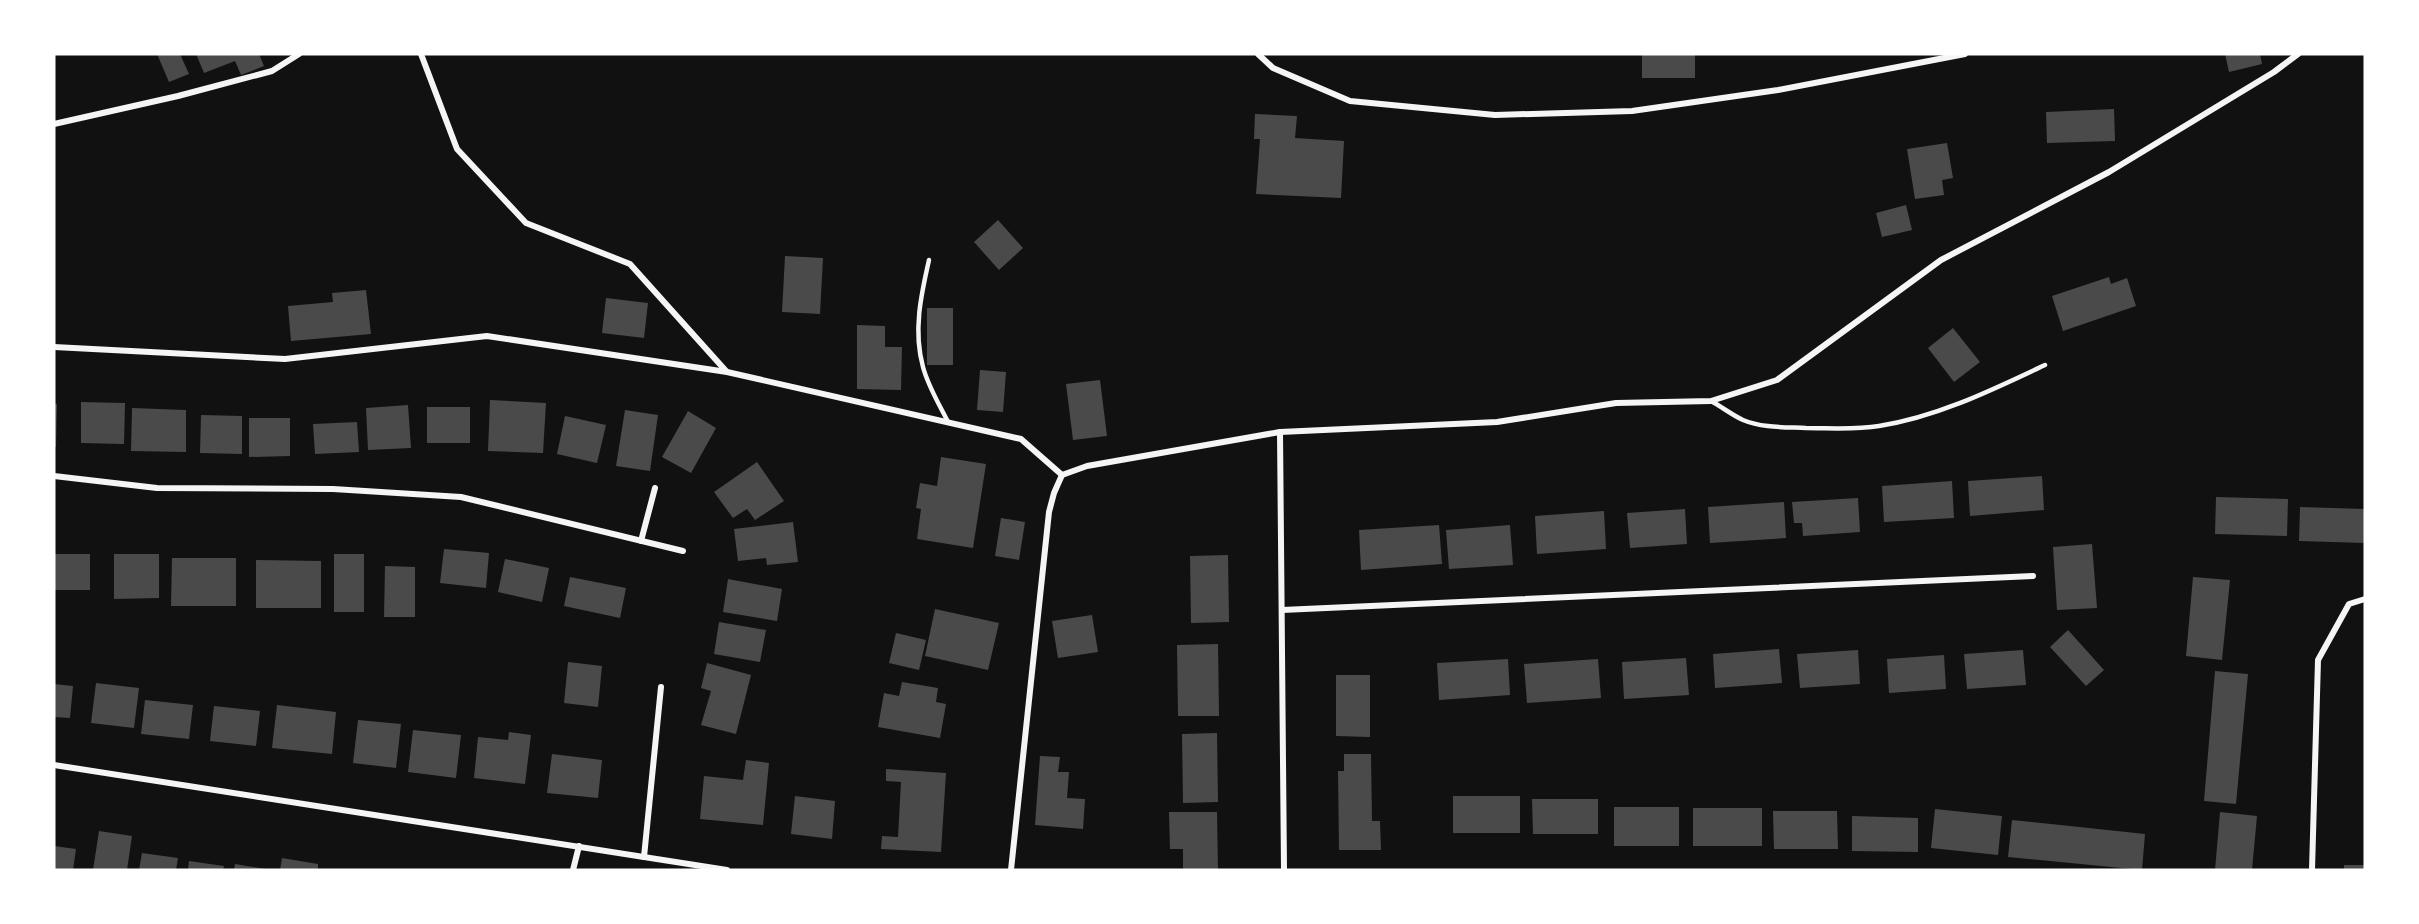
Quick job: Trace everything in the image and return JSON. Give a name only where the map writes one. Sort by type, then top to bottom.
[{"type":"street","points":[[54,124],[178,96],[272,70],[299,54]]},
{"type":"street","points":[[421,54],[457,149],[526,223],[630,264],[727,372]]},
{"type":"street","points":[[1258,54],[1273,68],[1350,101],[1495,115],[1632,111],[1778,90],[1965,54]]},
{"type":"street","points":[[1011,870],[1049,512],[1062,475],[1087,466],[1280,432],[1497,422],[1616,403],[1711,401],[1777,380],[1941,260],[2109,172],[2274,72],[2298,54]]},
{"type":"street","points":[[54,347],[285,359],[487,336],[727,372],[1021,439],[1062,475]]},
{"type":"street","points":[[1280,432],[1284,870]]},
{"type":"street","points":[[54,476],[157,488],[333,489],[461,497],[682,551]]},
{"type":"street","points":[[641,541],[655,488]]},
{"type":"street","points":[[1282,610],[2033,576]]},
{"type":"street","points":[[2312,870],[2318,660],[2349,604],[2365,599]]},
{"type":"street","points":[[644,856],[661,687]]},
{"type":"street","points":[[54,765],[727,870]]},
{"type":"street","points":[[573,870],[579,846]]},
{"type":"lane","points":[[929,260],[920,301],[919,333],[922,365],[929,385],[948,422]]},
{"type":"lane","points":[[1711,401],[1744,420],[1766,426],[1876,427],[1907,421],[1954,404],[2000,386],[2045,364]]},
{"type":"building","points":[[157,54],[180,54],[189,74],[169,82]]},
{"type":"building","points":[[196,54],[259,54],[264,66],[241,75],[235,61],[204,73]]},
{"type":"building","points":[[1642,54],[1695,54],[1695,78],[1642,78]]},
{"type":"building","points":[[2225,54],[2260,54],[2262,64],[2229,72]]},
{"type":"building","points":[[2114,109],[2115,141],[2047,143],[2046,112]]},
{"type":"building","points":[[1255,114],[1297,116],[1295,138],[1344,141],[1341,198],[1256,194],[1260,139],[1254,139]]},
{"type":"building","points":[[1947,143],[1953,178],[1942,180],[1944,195],[1915,199],[1907,149]]},
{"type":"building","points":[[1906,205],[1912,230],[1882,237],[1876,213]]},
{"type":"building","points":[[998,220],[1023,248],[999,270],[974,242]]},
{"type":"building","points":[[785,256],[823,258],[820,314],[782,312]]},
{"type":"building","points":[[2109,277],[2111,284],[2127,278],[2136,306],[2063,331],[2052,296]]},
{"type":"building","points":[[366,290],[371,334],[291,341],[288,306],[333,302],[332,293]]},
{"type":"building","points":[[606,298],[648,303],[644,338],[602,333]]},
{"type":"building","points":[[927,308],[953,308],[953,365],[927,365]]},
{"type":"building","points":[[857,325],[885,326],[885,347],[902,347],[901,390],[857,389]]},
{"type":"building","points":[[1953,328],[1980,362],[1954,382],[1928,348]]},
{"type":"building","points":[[980,370],[1006,372],[1003,412],[977,410]]},
{"type":"building","points":[[1100,380],[1107,436],[1073,440],[1066,384]]},
{"type":"building","points":[[490,400],[546,403],[543,453],[488,451]]},
{"type":"building","points":[[81,402],[125,403],[124,444],[81,443]]},
{"type":"building","points":[[54,403],[57,404],[56,447],[54,447]]},
{"type":"building","points":[[408,405],[411,448],[368,450],[366,408]]},
{"type":"building","points":[[427,407],[470,407],[470,443],[427,443]]},
{"type":"building","points":[[132,408],[186,410],[186,452],[131,451]]},
{"type":"building","points":[[625,410],[658,415],[650,471],[616,466]]},
{"type":"building","points":[[688,411],[716,428],[691,473],[662,457]]},
{"type":"building","points":[[201,415],[242,416],[242,454],[200,453]]},
{"type":"building","points":[[565,416],[606,425],[597,463],[557,454]]},
{"type":"building","points":[[249,418],[290,418],[290,456],[249,457]]},
{"type":"building","points":[[357,422],[359,452],[315,454],[313,424]]},
{"type":"building","points":[[941,457],[986,464],[973,548],[917,539],[921,509],[916,508],[920,483],[937,486]]},
{"type":"building","points":[[757,462],[784,501],[755,520],[747,509],[733,518],[714,492]]},
{"type":"building","points":[[2042,476],[2044,510],[1970,516],[1968,481]]},
{"type":"building","points":[[1952,481],[1954,518],[1884,522],[1882,486]]},
{"type":"building","points":[[2216,497],[2288,499],[2287,536],[2215,534]]},
{"type":"building","points":[[1858,498],[1860,532],[1803,536],[1802,523],[1794,523],[1792,502]]},
{"type":"building","points":[[1784,502],[1786,538],[1710,543],[1708,507]]},
{"type":"building","points":[[2300,507],[2365,509],[2365,543],[2299,541]]},
{"type":"building","points":[[1685,509],[1687,544],[1630,548],[1627,513]]},
{"type":"building","points":[[1604,511],[1606,549],[1537,554],[1535,516]]},
{"type":"building","points":[[1001,518],[1025,522],[1019,560],[995,556]]},
{"type":"building","points":[[793,522],[798,562],[767,565],[766,558],[738,561],[734,529]]},
{"type":"building","points":[[1439,525],[1442,564],[1361,570],[1359,530]]},
{"type":"building","points":[[1510,525],[1513,565],[1449,569],[1446,530]]},
{"type":"building","points":[[2092,544],[2097,608],[2057,610],[2053,547]]},
{"type":"building","points":[[444,549],[489,553],[486,588],[440,583]]},
{"type":"building","points":[[54,554],[90,554],[90,590],[54,590]]},
{"type":"building","points":[[114,554],[159,554],[159,598],[114,599]]},
{"type":"building","points":[[334,554],[364,554],[364,612],[334,612]]},
{"type":"building","points":[[1228,555],[1229,622],[1191,623],[1190,556]]},
{"type":"building","points":[[172,558],[236,558],[236,606],[171,606]]},
{"type":"building","points":[[505,559],[549,568],[542,602],[498,592]]},
{"type":"building","points":[[256,560],[321,561],[321,608],[256,608]]},
{"type":"building","points":[[385,566],[415,567],[415,617],[384,617]]},
{"type":"building","points":[[570,577],[626,588],[620,618],[564,606]]},
{"type":"building","points":[[2193,577],[2230,580],[2222,660],[2186,656]]},
{"type":"building","points":[[728,579],[782,589],[777,621],[723,612]]},
{"type":"building","points":[[935,609],[999,623],[988,670],[925,656]]},
{"type":"building","points":[[1092,615],[1098,652],[1058,658],[1052,621]]},
{"type":"building","points":[[719,622],[766,630],[760,662],[714,654]]},
{"type":"building","points":[[2068,630],[2104,670],[2086,686],[2050,647]]},
{"type":"building","points":[[896,633],[926,640],[919,670],[889,663]]},
{"type":"building","points":[[1218,644],[1219,716],[1178,716],[1177,645]]},
{"type":"building","points":[[1779,649],[1782,683],[1715,688],[1713,654]]},
{"type":"building","points":[[1858,650],[1860,684],[1800,688],[1797,654]]},
{"type":"building","points":[[2023,650],[2026,685],[1967,689],[1964,654]]},
{"type":"building","points":[[1944,655],[1946,689],[1889,693],[1887,659]]},
{"type":"building","points":[[1686,658],[1689,695],[1624,699],[1622,662]]},
{"type":"building","points":[[1508,659],[1510,695],[1439,700],[1437,663]]},
{"type":"building","points":[[1598,659],[1601,698],[1527,703],[1524,664]]},
{"type":"building","points":[[568,662],[602,666],[598,707],[564,703]]},
{"type":"building","points":[[707,663],[751,675],[736,734],[701,725],[711,691],[701,688]]},
{"type":"building","points":[[2215,671],[2248,674],[2236,804],[2204,801]]},
{"type":"building","points":[[1336,675],[1370,675],[1370,737],[1336,736]]},
{"type":"building","points":[[902,682],[938,688],[936,702],[946,704],[940,738],[878,727],[884,693],[899,696]]},
{"type":"building","points":[[96,683],[139,688],[134,728],[91,723]]},
{"type":"building","points":[[54,684],[73,686],[70,718],[54,717]]},
{"type":"building","points":[[145,700],[193,705],[189,739],[141,734]]},
{"type":"building","points":[[277,705],[336,712],[332,754],[272,748]]},
{"type":"building","points":[[214,706],[260,711],[256,746],[210,741]]},
{"type":"building","points":[[358,720],[401,724],[396,768],[353,763]]},
{"type":"building","points":[[413,730],[461,735],[456,778],[408,772]]},
{"type":"building","points":[[509,732],[531,735],[525,784],[474,778],[478,737],[508,740]]},
{"type":"building","points":[[1217,733],[1218,802],[1183,803],[1182,734]]},
{"type":"building","points":[[552,754],[602,760],[598,798],[547,793]]},
{"type":"building","points":[[1344,754],[1371,754],[1372,821],[1380,821],[1381,850],[1339,850],[1338,771],[1344,771]]},
{"type":"building","points":[[1040,756],[1060,757],[1058,772],[1069,772],[1067,798],[1085,799],[1083,829],[1035,825]]},
{"type":"building","points":[[746,760],[769,763],[763,825],[700,819],[704,776],[743,780]]},
{"type":"building","points":[[886,769],[946,773],[941,852],[881,849],[882,836],[898,837],[901,782],[886,781]]},
{"type":"building","points":[[795,796],[835,801],[832,839],[791,834]]},
{"type":"building","points":[[1453,796],[1520,796],[1520,833],[1453,833]]},
{"type":"building","points":[[1532,799],[1598,799],[1598,834],[1533,834]]},
{"type":"building","points":[[1614,807],[1679,807],[1679,846],[1614,846]]},
{"type":"building","points":[[1693,808],[1762,808],[1762,846],[1693,846]]},
{"type":"building","points":[[1935,809],[2002,816],[1998,855],[1931,848]]},
{"type":"building","points":[[1773,811],[1837,811],[1838,849],[1774,849]]},
{"type":"building","points":[[1169,812],[1217,812],[1218,870],[1183,870],[1183,849],[1170,849]]},
{"type":"building","points":[[2220,812],[2257,816],[2252,870],[2215,870]]},
{"type":"building","points":[[1852,816],[1918,818],[1918,852],[1852,851]]},
{"type":"building","points":[[2012,820],[2145,834],[2142,870],[2008,857]]},
{"type":"building","points":[[99,831],[132,836],[127,870],[93,870]]},
{"type":"building","points":[[54,846],[76,849],[73,870],[54,870]]},
{"type":"building","points":[[142,853],[178,858],[176,870],[139,870]]},
{"type":"building","points":[[282,858],[318,864],[318,870],[280,870]]},
{"type":"building","points":[[189,861],[224,866],[223,870],[188,870]]},
{"type":"building","points":[[235,864],[266,869],[266,870],[234,870]]},
{"type":"building","points":[[2344,865],[2365,865],[2365,870],[2344,870]]}]
